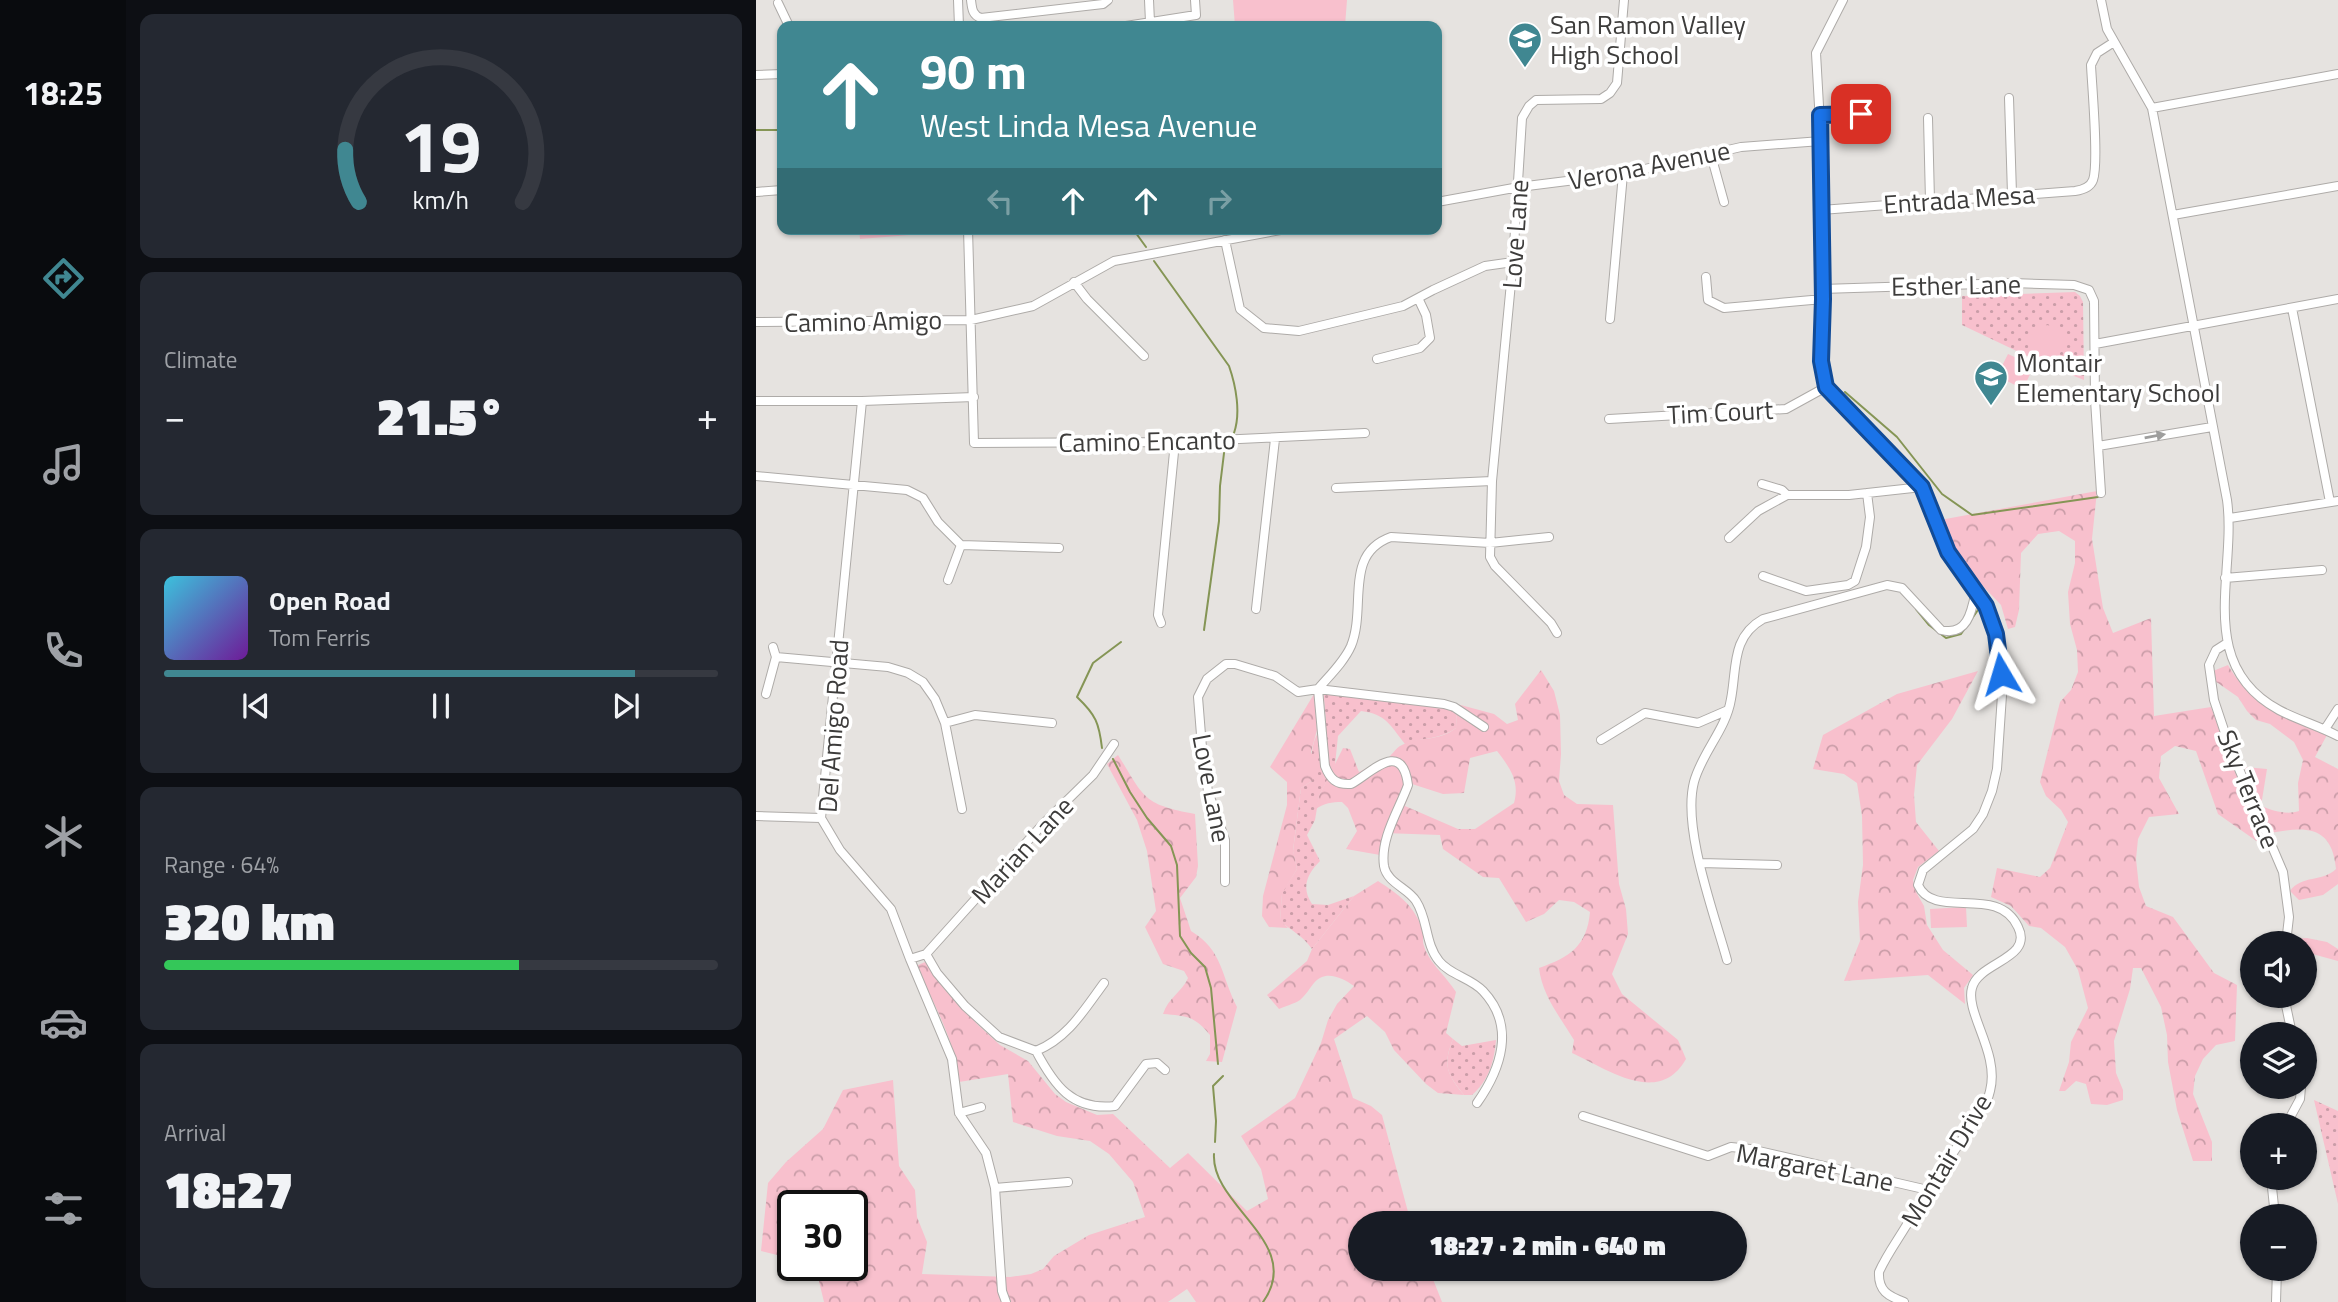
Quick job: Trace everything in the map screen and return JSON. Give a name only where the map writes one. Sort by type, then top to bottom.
[{"type":"street","points":[[958,0],[959,21]]},
{"type":"street","points":[[971,0],[972,10],[981,18],[1103,4],[1108,0]]},
{"type":"street","points":[[1149,0],[1150,21]]},
{"type":"street","points":[[1157,21],[1196,15],[1195,0]]},
{"type":"street","name":"Love Lane","points":[[1557,633],[1551,623],[1495,566],[1490,557],[1492,481],[1513,262],[1522,117],[1536,100],[1601,99],[1610,93],[1617,83],[1624,0]]},
{"type":"street","points":[[1727,960],[1701,863],[1691,810],[1693,787],[1728,710],[1736,653],[1751,627],[1763,619],[1894,584],[1910,594],[1941,630],[1954,632],[1965,625],[1972,614],[1976,590],[1948,552],[1922,487],[1826,387],[1821,361],[1821,141],[1816,52],[1843,0]]},
{"type":"street","points":[[2101,0],[2104,23],[2152,108],[2173,215],[2230,518],[2223,610],[2227,643],[2236,668],[2261,697],[2278,710],[2338,736]]},
{"type":"street","points":[[778,2],[787,21]]},
{"type":"street","name":"Entrada Mesa","points":[[1821,210],[2075,191],[2087,187],[2093,180],[2095,156],[2091,65],[2097,52],[2114,42]]},
{"type":"street","points":[[756,75],[777,74]]},
{"type":"street","points":[[2152,108],[2338,74]]},
{"type":"street","points":[[2010,99],[2012,194]]},
{"type":"street","points":[[1820,115],[1861,114]]},
{"type":"street","points":[[1928,118],[1930,201]]},
{"type":"street","name":"Verona Avenue","points":[[1442,201],[1519,187],[1623,174],[1741,147],[1821,141]]},
{"type":"street","points":[[1711,155],[1724,202]]},
{"type":"street","points":[[1611,319],[1623,174]]},
{"type":"street","points":[[2173,215],[2338,186]]},
{"type":"street","points":[[756,192],[777,190]]},
{"type":"street","points":[[756,401],[974,397],[968,235]]},
{"type":"street","points":[[971,320],[1033,306],[1114,261],[1253,235]]},
{"type":"street","points":[[1225,240],[1240,309],[1264,328],[1299,331],[1403,306],[1485,266],[1513,262]]},
{"type":"street","points":[[1706,277],[1708,300],[1724,308],[1823,299]]},
{"type":"street","points":[[1074,282],[1087,299],[1144,356]]},
{"type":"street","name":"Esther Lane","points":[[1822,289],[2012,283],[2074,285],[2089,290],[2094,301],[2095,344]]},
{"type":"street","points":[[1377,359],[1420,348],[1430,338],[1426,315],[1418,298]]},
{"type":"street","points":[[2101,493],[2095,344],[2338,299]]},
{"type":"street","points":[[2230,518],[2334,501],[2292,308]]},
{"type":"street","name":"Camino Amigo","points":[[756,322],[971,320]]},
{"type":"street","name":"Tim Court","points":[[1609,419],[1786,409],[1826,387]]},
{"type":"street","name":"Camino Encanto","points":[[974,397],[974,443],[1175,442],[1365,433]]},
{"type":"street","name":"Del Amigo Road","points":[[862,401],[821,818],[840,850],[891,909],[952,1059],[959,1113]]},
{"type":"street","points":[[2098,446],[2212,426]]},
{"type":"street","points":[[1256,609],[1275,439]]},
{"type":"street","points":[[1161,624],[1158,615],[1175,442]]},
{"type":"street","points":[[756,476],[907,490],[923,498],[938,522],[961,545],[1059,548]]},
{"type":"street","points":[[1336,488],[1492,481]]},
{"type":"street","points":[[1762,484],[1782,490],[1787,495]]},
{"type":"street","points":[[1729,538],[1758,511],[1787,495],[1867,493],[1922,487]]},
{"type":"street","points":[[1763,576],[1806,591],[1848,585],[1855,581],[1866,547],[1870,517],[1867,493]]},
{"type":"street","points":[[1477,1103],[1501,1057],[1502,1036],[1496,1009],[1483,990],[1439,961],[1415,899],[1390,878],[1384,869],[1388,834],[1408,785],[1407,776],[1402,766],[1393,761],[1379,764],[1351,784],[1336,783],[1329,776],[1325,765],[1318,689],[1350,647],[1356,626],[1360,569],[1367,551],[1378,541],[1391,537],[1490,543],[1549,537]]},
{"type":"street","points":[[948,580],[961,545]]},
{"type":"street","points":[[2225,578],[2322,570]]},
{"type":"street","name":"Montair Drive","points":[[1904,1302],[1889,1296],[1882,1289],[1879,1282],[1880,1272],[1928,1190],[1986,1103],[1990,1091],[1990,1052],[1972,1001],[1971,989],[1982,973],[2011,955],[2022,941],[2018,926],[2004,910],[1987,904],[1931,899],[1922,892],[1918,884],[1923,870],[1973,829],[1983,814],[1997,769],[2000,657],[1996,634],[1986,606],[1976,590]]},
{"type":"street","name":"Sky Terrace","points":[[2227,643],[2216,650],[2209,665],[2210,681],[2230,748],[2283,872],[2289,917],[2287,931]]},
{"type":"street","points":[[766,694],[776,657],[773,647]]},
{"type":"street","points":[[776,657],[888,667],[908,673],[923,682],[945,723],[962,808]]},
{"type":"street","name":"Love Lane","points":[[1226,882],[1225,840],[1208,791],[1198,697],[1215,670],[1226,664],[1235,664],[1275,676],[1298,692],[1318,689],[1454,707],[1483,727]]},
{"type":"street","points":[[2325,729],[2338,709]]},
{"type":"street","points":[[1601,740],[1645,712],[1698,723],[1728,710]]},
{"type":"street","points":[[945,723],[975,715],[1052,723]]},
{"type":"street","name":"Marian Lane","points":[[926,954],[1043,824],[1093,775],[1114,744]]},
{"type":"street","points":[[756,816],[821,818]]},
{"type":"street","points":[[1701,863],[1777,865]]},
{"type":"street","points":[[910,959],[926,954],[937,973],[965,1006],[999,1038],[1036,1051],[1049,1075],[1078,1102],[1100,1108],[1115,1106],[1146,1064],[1157,1063],[1165,1070]]},
{"type":"street","points":[[1036,1051],[1054,1043],[1075,1022],[1104,983]]},
{"type":"street","points":[[981,1107],[959,1113],[986,1153],[995,1188],[1002,1291],[1006,1302]]},
{"type":"street","name":"Margaret Lane","points":[[1583,1116],[1708,1156],[1731,1147],[1750,1149],[1928,1190]]},
{"type":"street","points":[[995,1188],[1068,1182]]},
{"type":"street","points":[[2276,1302],[2277,1281]]},
{"type":"green space","points":[[1233,0],[1347,0],[1345,21],[1235,21]]},
{"type":"green space","points":[[860,235],[910,235],[860,239]]},
{"type":"green space","points":[[2075,292],[2083,302],[2084,380],[1962,325],[1962,296]]},
{"type":"green space","points":[[2047,325],[2058,328],[2068,337],[2053,362],[2030,351],[2028,345],[2033,332]]},
{"type":"green space","points":[[2008,354],[2034,366],[2023,389],[1997,376]]},
{"type":"green space","points":[[2097,491],[2092,539],[2103,608],[2113,633],[2151,618],[2154,716],[2211,707],[2265,847],[2218,814],[2196,751],[2175,746],[2161,756],[2159,778],[2179,814],[2149,817],[2138,839],[2136,859],[2139,887],[2146,906],[2173,917],[2214,973],[2237,985],[2235,1041],[2216,1045],[2203,1059],[2195,1076],[2193,1094],[2212,1142],[2212,1161],[2193,1161],[2177,1110],[2161,1007],[2141,968],[2133,968],[2130,989],[2114,1041],[2116,1073],[2123,1090],[2123,1100],[2107,1105],[2091,1104],[2086,1084],[2076,1081],[2065,1091],[2059,1091],[2069,1062],[2071,1042],[2088,1008],[2078,970],[2065,947],[2041,928],[2029,926],[2011,906],[1991,897],[1997,868],[2040,877],[2050,868],[2068,822],[2061,810],[2046,796],[2040,782],[2060,702],[2071,690],[2078,672],[2068,592],[2075,563],[2075,541],[2059,531],[2038,534],[2021,553],[2019,610],[2015,627],[2008,629],[2001,605],[1957,559],[1940,520]]},
{"type":"green space","points":[[2228,665],[2247,690],[2271,709],[2327,735],[2315,757],[2338,769],[2338,884],[2323,895],[2299,900],[2290,891],[2300,883],[2325,876],[2336,869],[2329,844],[2322,836],[2305,830],[2270,833],[2252,794],[2245,767],[2267,769],[2261,806],[2289,813],[2299,811],[2298,783],[2303,760],[2294,742],[2270,724],[2256,720],[2238,697],[2215,681],[2213,671]]},
{"type":"green space","points":[[1541,670],[1554,691],[1560,715],[1559,781],[1564,795],[1577,804],[1613,805],[1619,884],[1626,909],[1628,934],[1612,974],[1622,994],[1678,1040],[1686,1059],[1675,1073],[1662,1081],[1632,1080],[1572,1053],[1574,1040],[1552,1006],[1539,968],[1575,949],[1585,934],[1590,912],[1574,902],[1559,900],[1544,914],[1526,922],[1499,878],[1483,877],[1443,849],[1440,835],[1384,833],[1380,855],[1346,849],[1357,831],[1348,808],[1338,802],[1316,809],[1319,796],[1343,748],[1350,749],[1359,772],[1385,760],[1402,745],[1449,733],[1456,728],[1457,704],[1494,714],[1507,724],[1518,720],[1515,704]],"holes":[[[1497,751],[1515,781],[1514,803],[1475,829],[1458,829],[1405,806],[1412,784],[1443,794],[1464,793],[1470,758]]]},
{"type":"green space","points":[[1978,671],[1952,719],[1917,765],[1914,795],[1916,822],[1939,851],[1918,867],[1913,880],[1924,906],[1927,925],[1943,950],[1973,975],[1964,988],[1965,1004],[1928,975],[1844,981],[1860,941],[1858,902],[1863,865],[1862,816],[1857,783],[1844,774],[1813,769],[1823,735],[1897,694]]},
{"type":"green space","points":[[1323,687],[1457,704],[1456,728],[1444,735],[1405,744],[1382,718],[1361,711],[1338,736],[1335,765],[1319,796],[1315,820],[1307,835],[1320,861],[1309,876],[1306,887],[1312,904],[1328,905],[1354,896],[1312,949],[1280,921],[1282,893],[1297,869],[1293,851],[1301,788],[1312,781],[1314,742],[1326,722]]},
{"type":"green space","points":[[1314,694],[1317,730],[1311,752],[1318,768],[1312,781],[1301,788],[1293,850],[1297,869],[1282,894],[1280,920],[1288,928],[1269,927],[1262,916],[1263,896],[1287,805],[1287,782],[1270,767]]},
{"type":"green space","points":[[1118,755],[1147,797],[1164,807],[1195,814],[1198,866],[1196,877],[1180,898],[1191,931],[1202,938],[1215,955],[1237,1007],[1222,1062],[1206,1061],[1210,1054],[1210,1035],[1199,1024],[1185,1017],[1163,1014],[1188,978],[1184,971],[1163,964],[1145,927],[1156,911],[1147,851],[1137,820],[1107,764]]},
{"type":"green space","points":[[1378,881],[1399,896],[1419,921],[1426,952],[1456,992],[1446,1033],[1453,1039],[1447,1062],[1453,1081],[1464,1095],[1438,1093],[1426,1084],[1394,1050],[1385,1032],[1367,1016],[1334,1039],[1353,1098],[1371,1106],[1382,1115],[1408,1211],[1348,1211],[1348,1281],[1434,1281],[1442,1302],[1196,1302],[1187,1289],[1168,1302],[824,1302],[819,1281],[868,1281],[868,1190],[777,1190],[777,1255],[761,1251],[768,1183],[786,1162],[823,1129],[843,1090],[893,1080],[899,1166],[915,1190],[917,1217],[927,1242],[922,1274],[1010,1277],[1031,1274],[1043,1269],[1054,1256],[1089,1235],[1145,1217],[1133,1182],[1109,1154],[1090,1141],[1057,1136],[1013,1122],[1008,1074],[959,1082],[948,1037],[916,966],[925,962],[977,1024],[1000,1045],[1028,1061],[1055,1094],[1066,1102],[1097,1115],[1113,1114],[1170,1168],[1188,1153],[1247,1211],[1268,1199],[1261,1169],[1241,1136],[1295,1098],[1321,1043],[1328,1020],[1337,1004],[1354,986],[1339,978],[1323,976],[1300,1000],[1279,1009],[1267,995],[1307,961],[1312,949],[1354,896]]},
{"type":"green space","points":[[1966,907],[1967,927],[1931,928],[1930,909]]},
{"type":"green space","points":[[2317,940],[2327,942],[2338,949],[2338,961],[2317,955]]},
{"type":"green space","points":[[1453,1039],[1462,1046],[1496,1040],[1490,1070],[1472,1095],[1464,1095],[1450,1074],[1447,1062]]},
{"type":"green space","points":[[2314,1100],[2338,1111],[2338,1204]]},
{"type":"waterway","points":[[756,130],[777,130]]},
{"type":"waterway","points":[[1137,235],[1146,247]]},
{"type":"waterway","points":[[1154,261],[1229,366],[1237,400],[1234,433]]},
{"type":"waterway","points":[[1845,392],[1897,437],[1942,494],[1972,515],[2098,497]]},
{"type":"waterway","points":[[1204,630],[1219,521],[1225,445]]},
{"type":"waterway","points":[[1916,609],[1929,625],[1946,638],[1961,634],[1978,610]]},
{"type":"waterway","points":[[1102,748],[1096,720],[1077,697],[1093,663],[1121,642]]},
{"type":"waterway","points":[[1113,759],[1147,818],[1171,846],[1177,865],[1180,936],[1191,953],[1205,967],[1211,988],[1218,1064]]},
{"type":"waterway","points":[[1215,1142],[1213,1086],[1223,1076]]},
{"type":"waterway","points":[[1214,1154],[1217,1173],[1226,1191],[1265,1243],[1273,1261],[1273,1281],[1263,1302]]},
{"type":"place","name":"San Ramon Valley High School","points":[[1525,69]]},
{"type":"place","name":"Montair Elementary School","points":[[1991,407]]},
{"type":"route","points":[[1861,114],[1820,115],[1823,299],[1821,361],[1826,387],[1922,487],[1948,552],[1986,606],[1996,634],[2001,674]]}]
